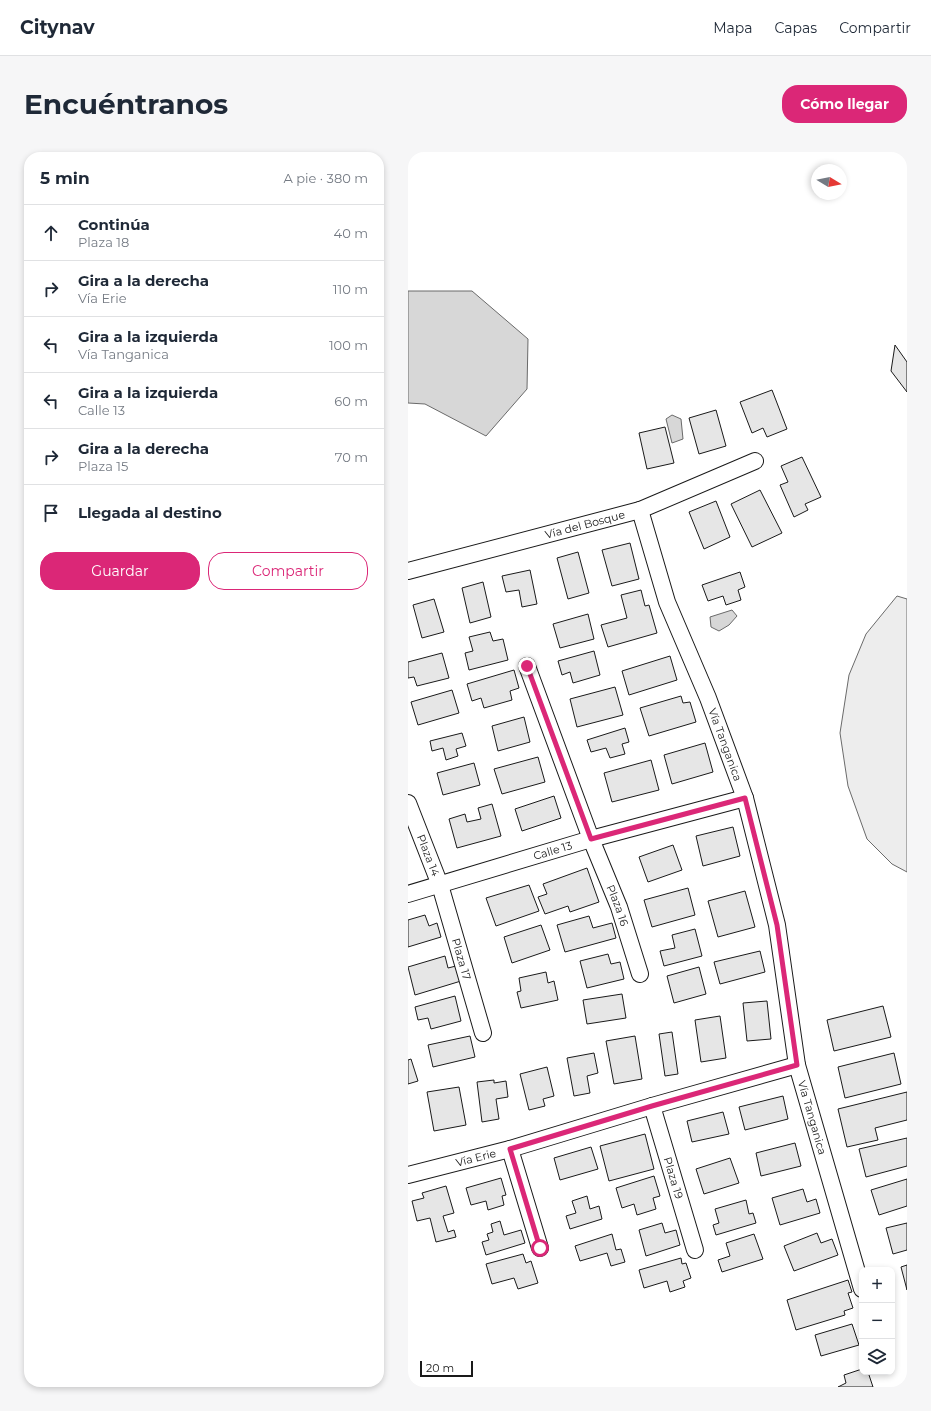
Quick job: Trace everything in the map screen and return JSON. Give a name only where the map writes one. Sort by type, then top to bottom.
[{"type":"street","name":"Vía del Bosque","points":[[408,571],[640,510],[756,461]]},
{"type":"street","name":"Vía Tanganica","points":[[640,510],[667,602],[708,698],[745,798],[777,925],[797,1065],[859,1279]]},
{"type":"street","name":"Plaza 16","points":[[527,666],[591,839],[619,907],[640,974]]},
{"type":"street","name":"Calle 13","points":[[408,894],[591,839],[745,798]]},
{"type":"street","name":"Plaza 14","points":[[408,803],[440,885]]},
{"type":"street","name":"Plaza 17","points":[[440,885],[483,1032]]},
{"type":"street","name":"Vía Erie","points":[[408,1174],[510,1149],[652,1106],[797,1065]]},
{"type":"street","name":"Plaza 19","points":[[652,1106],[695,1250]]},
{"type":"street","points":[[510,1149],[540,1248]]},
{"type":"shaded area","points":[[408,291],[472,291],[528,339],[527,389],[486,436],[425,404],[408,403]]},
{"type":"shaded area","points":[[672,415],[681,419],[683,439],[672,443],[666,419]]},
{"type":"shaded area","points":[[897,596],[907,599],[907,872],[892,864],[867,839],[848,786],[840,733],[849,675],[866,634]]},
{"type":"shaded area","points":[[732,610],[737,616],[729,625],[719,631],[711,627],[710,617]]},
{"type":"building","points":[[895,345],[907,362],[907,392],[891,371]]},
{"type":"building","points":[[772,390],[787,429],[767,437],[763,428],[752,433],[740,402]]},
{"type":"building","points":[[716,410],[726,446],[699,454],[689,418]]},
{"type":"building","points":[[665,427],[674,463],[647,469],[639,433]]},
{"type":"building","points":[[802,457],[821,497],[805,504],[808,510],[794,517],[780,485],[788,482],[781,466]]},
{"type":"building","points":[[760,490],[782,533],[752,547],[731,504]]},
{"type":"building","points":[[716,501],[730,537],[704,549],[689,512]]},
{"type":"building","points":[[630,543],[639,579],[612,586],[602,550]]},
{"type":"building","points":[[578,552],[589,593],[568,599],[557,558]]},
{"type":"building","points":[[530,570],[537,604],[522,607],[519,590],[506,592],[502,576]]},
{"type":"building","points":[[740,572],[745,587],[738,590],[741,600],[726,605],[723,596],[708,601],[702,585]]},
{"type":"building","points":[[483,582],[491,617],[470,623],[462,588]]},
{"type":"building","points":[[641,590],[645,606],[649,605],[657,633],[608,647],[601,625],[627,618],[621,595]]},
{"type":"building","points":[[434,599],[444,632],[422,638],[413,605]]},
{"type":"building","points":[[588,614],[594,639],[560,648],[553,624]]},
{"type":"building","points":[[490,632],[493,641],[503,639],[508,660],[469,670],[465,653],[473,651],[469,637]]},
{"type":"building","points":[[594,651],[600,675],[573,683],[570,672],[562,675],[558,661]]},
{"type":"building","points":[[442,653],[449,678],[417,686],[414,677],[408,678],[408,662]]},
{"type":"building","points":[[670,656],[677,680],[629,695],[622,671]]},
{"type":"building","points":[[514,670],[519,688],[510,691],[512,700],[484,708],[481,698],[472,701],[467,684]]},
{"type":"building","points":[[615,687],[623,715],[577,727],[570,699]]},
{"type":"building","points":[[452,690],[459,713],[418,725],[411,702]]},
{"type":"building","points":[[681,696],[683,703],[690,702],[696,722],[649,736],[640,708]]},
{"type":"building","points":[[524,717],[530,742],[498,751],[492,726]]},
{"type":"building","points":[[625,728],[629,742],[622,744],[625,754],[610,758],[606,748],[591,752],[587,740]]},
{"type":"building","points":[[462,733],[466,746],[456,749],[458,756],[446,760],[443,748],[432,751],[430,741]]},
{"type":"building","points":[[705,743],[713,772],[672,784],[664,755]]},
{"type":"building","points":[[538,757],[545,782],[502,794],[494,769]]},
{"type":"building","points":[[651,760],[659,790],[612,802],[604,773]]},
{"type":"building","points":[[474,763],[480,785],[443,795],[437,773]]},
{"type":"building","points":[[554,796],[561,818],[522,831],[515,809]]},
{"type":"building","points":[[492,804],[501,836],[457,848],[449,819],[465,814],[467,822],[481,819],[478,808]]},
{"type":"building","points":[[733,827],[740,856],[703,866],[696,836]]},
{"type":"building","points":[[673,845],[682,870],[648,882],[639,857]]},
{"type":"building","points":[[587,868],[599,902],[570,912],[568,906],[545,914],[538,897],[547,894],[543,884]]},
{"type":"building","points":[[529,885],[539,911],[496,926],[486,898]]},
{"type":"building","points":[[688,888],[695,915],[652,927],[644,900]]},
{"type":"building","points":[[745,891],[755,927],[718,937],[708,901]]},
{"type":"building","points":[[425,915],[429,926],[437,923],[441,937],[408,947],[408,920]]},
{"type":"building","points":[[589,916],[593,928],[612,923],[616,938],[565,952],[557,925]]},
{"type":"building","points":[[541,925],[550,950],[512,963],[504,937]]},
{"type":"building","points":[[695,929],[702,956],[664,966],[660,951],[675,948],[672,935]]},
{"type":"building","points":[[760,951],[765,972],[720,984],[714,962]]},
{"type":"building","points":[[608,954],[611,964],[620,962],[624,979],[587,988],[580,961]]},
{"type":"building","points":[[445,956],[448,968],[456,966],[461,981],[415,995],[408,967]]},
{"type":"building","points":[[699,967],[706,994],[674,1003],[667,976]]},
{"type":"building","points":[[546,972],[548,983],[554,981],[558,1000],[521,1008],[517,992],[521,991],[519,978]]},
{"type":"building","points":[[622,994],[626,1018],[587,1024],[583,1000]]},
{"type":"building","points":[[455,996],[461,1021],[431,1029],[428,1018],[418,1020],[415,1007]]},
{"type":"building","points":[[767,1001],[771,1039],[747,1041],[743,1003]]},
{"type":"building","points":[[883,1006],[891,1037],[834,1051],[827,1020]]},
{"type":"building","points":[[720,1016],[726,1058],[701,1062],[695,1020]]},
{"type":"building","points":[[672,1032],[678,1074],[665,1076],[659,1034]]},
{"type":"building","points":[[470,1036],[475,1057],[433,1067],[428,1045]]},
{"type":"building","points":[[635,1036],[642,1079],[614,1084],[606,1041]]},
{"type":"building","points":[[594,1053],[598,1073],[587,1076],[590,1093],[574,1096],[567,1058]]},
{"type":"building","points":[[894,1053],[901,1084],[845,1098],[838,1067]]},
{"type":"building","points":[[411,1059],[418,1081],[408,1084],[408,1060]]},
{"type":"building","points":[[547,1067],[554,1096],[543,1099],[545,1106],[529,1110],[520,1074]]},
{"type":"building","points":[[494,1080],[494,1083],[506,1081],[508,1097],[496,1099],[499,1119],[482,1122],[477,1082]]},
{"type":"building","points":[[459,1087],[466,1125],[434,1131],[427,1092]]},
{"type":"building","points":[[907,1092],[907,1120],[875,1128],[878,1140],[847,1147],[838,1109]]},
{"type":"building","points":[[783,1096],[788,1119],[745,1130],[739,1107]]},
{"type":"building","points":[[723,1112],[729,1134],[692,1142],[687,1121]]},
{"type":"building","points":[[645,1134],[654,1169],[609,1181],[600,1146]]},
{"type":"building","points":[[907,1138],[907,1166],[866,1177],[859,1149]]},
{"type":"building","points":[[795,1143],[801,1166],[761,1176],[756,1153]]},
{"type":"building","points":[[591,1147],[598,1169],[560,1180],[554,1158]]},
{"type":"building","points":[[730,1158],[739,1183],[704,1194],[696,1169]]},
{"type":"building","points":[[654,1176],[660,1196],[653,1198],[656,1209],[637,1215],[634,1204],[622,1208],[616,1188]]},
{"type":"building","points":[[501,1178],[506,1195],[502,1196],[504,1205],[488,1210],[486,1201],[471,1205],[466,1188]]},
{"type":"building","points":[[907,1179],[907,1206],[879,1215],[871,1190]]},
{"type":"building","points":[[446,1186],[454,1213],[443,1216],[448,1232],[454,1230],[456,1237],[436,1242],[430,1218],[417,1221],[412,1201],[424,1198],[422,1193]]},
{"type":"building","points":[[803,1189],[807,1202],[816,1199],[820,1213],[780,1225],[772,1198]]},
{"type":"building","points":[[587,1196],[590,1209],[599,1206],[602,1219],[570,1229],[566,1216],[576,1213],[572,1201]]},
{"type":"building","points":[[746,1200],[749,1214],[753,1213],[756,1223],[716,1235],[713,1225],[719,1223],[715,1209]]},
{"type":"building","points":[[500,1221],[504,1235],[521,1230],[525,1243],[486,1255],[482,1242],[489,1240],[487,1234],[493,1232],[491,1224]]},
{"type":"building","points":[[662,1223],[665,1233],[676,1230],[680,1245],[646,1256],[639,1230]]},
{"type":"building","points":[[907,1223],[907,1250],[893,1254],[886,1228]]},
{"type":"building","points":[[817,1233],[821,1243],[832,1239],[838,1255],[794,1271],[784,1246]]},
{"type":"building","points":[[612,1234],[616,1250],[621,1249],[625,1262],[611,1266],[607,1253],[580,1261],[575,1246]]},
{"type":"building","points":[[754,1234],[763,1259],[722,1272],[718,1260],[730,1256],[726,1243]]},
{"type":"building","points":[[523,1254],[526,1263],[531,1261],[538,1283],[518,1289],[514,1278],[492,1284],[486,1264]]},
{"type":"building","points":[[681,1258],[682,1264],[686,1263],[691,1278],[683,1281],[685,1287],[670,1292],[667,1281],[644,1288],[639,1270]]},
{"type":"building","points":[[907,1265],[907,1290],[901,1267]]},
{"type":"building","points":[[848,1280],[852,1292],[848,1293],[853,1308],[844,1311],[845,1315],[796,1330],[787,1300]]},
{"type":"building","points":[[852,1324],[859,1345],[821,1356],[815,1335]]},
{"type":"building","points":[[859,1370],[859,1375],[869,1375],[873,1387],[838,1387],[846,1383],[844,1375]]},
{"type":"route","points":[[527,666],[591,839],[745,798],[777,925],[797,1065],[652,1106],[510,1149],[540,1248]]}]
